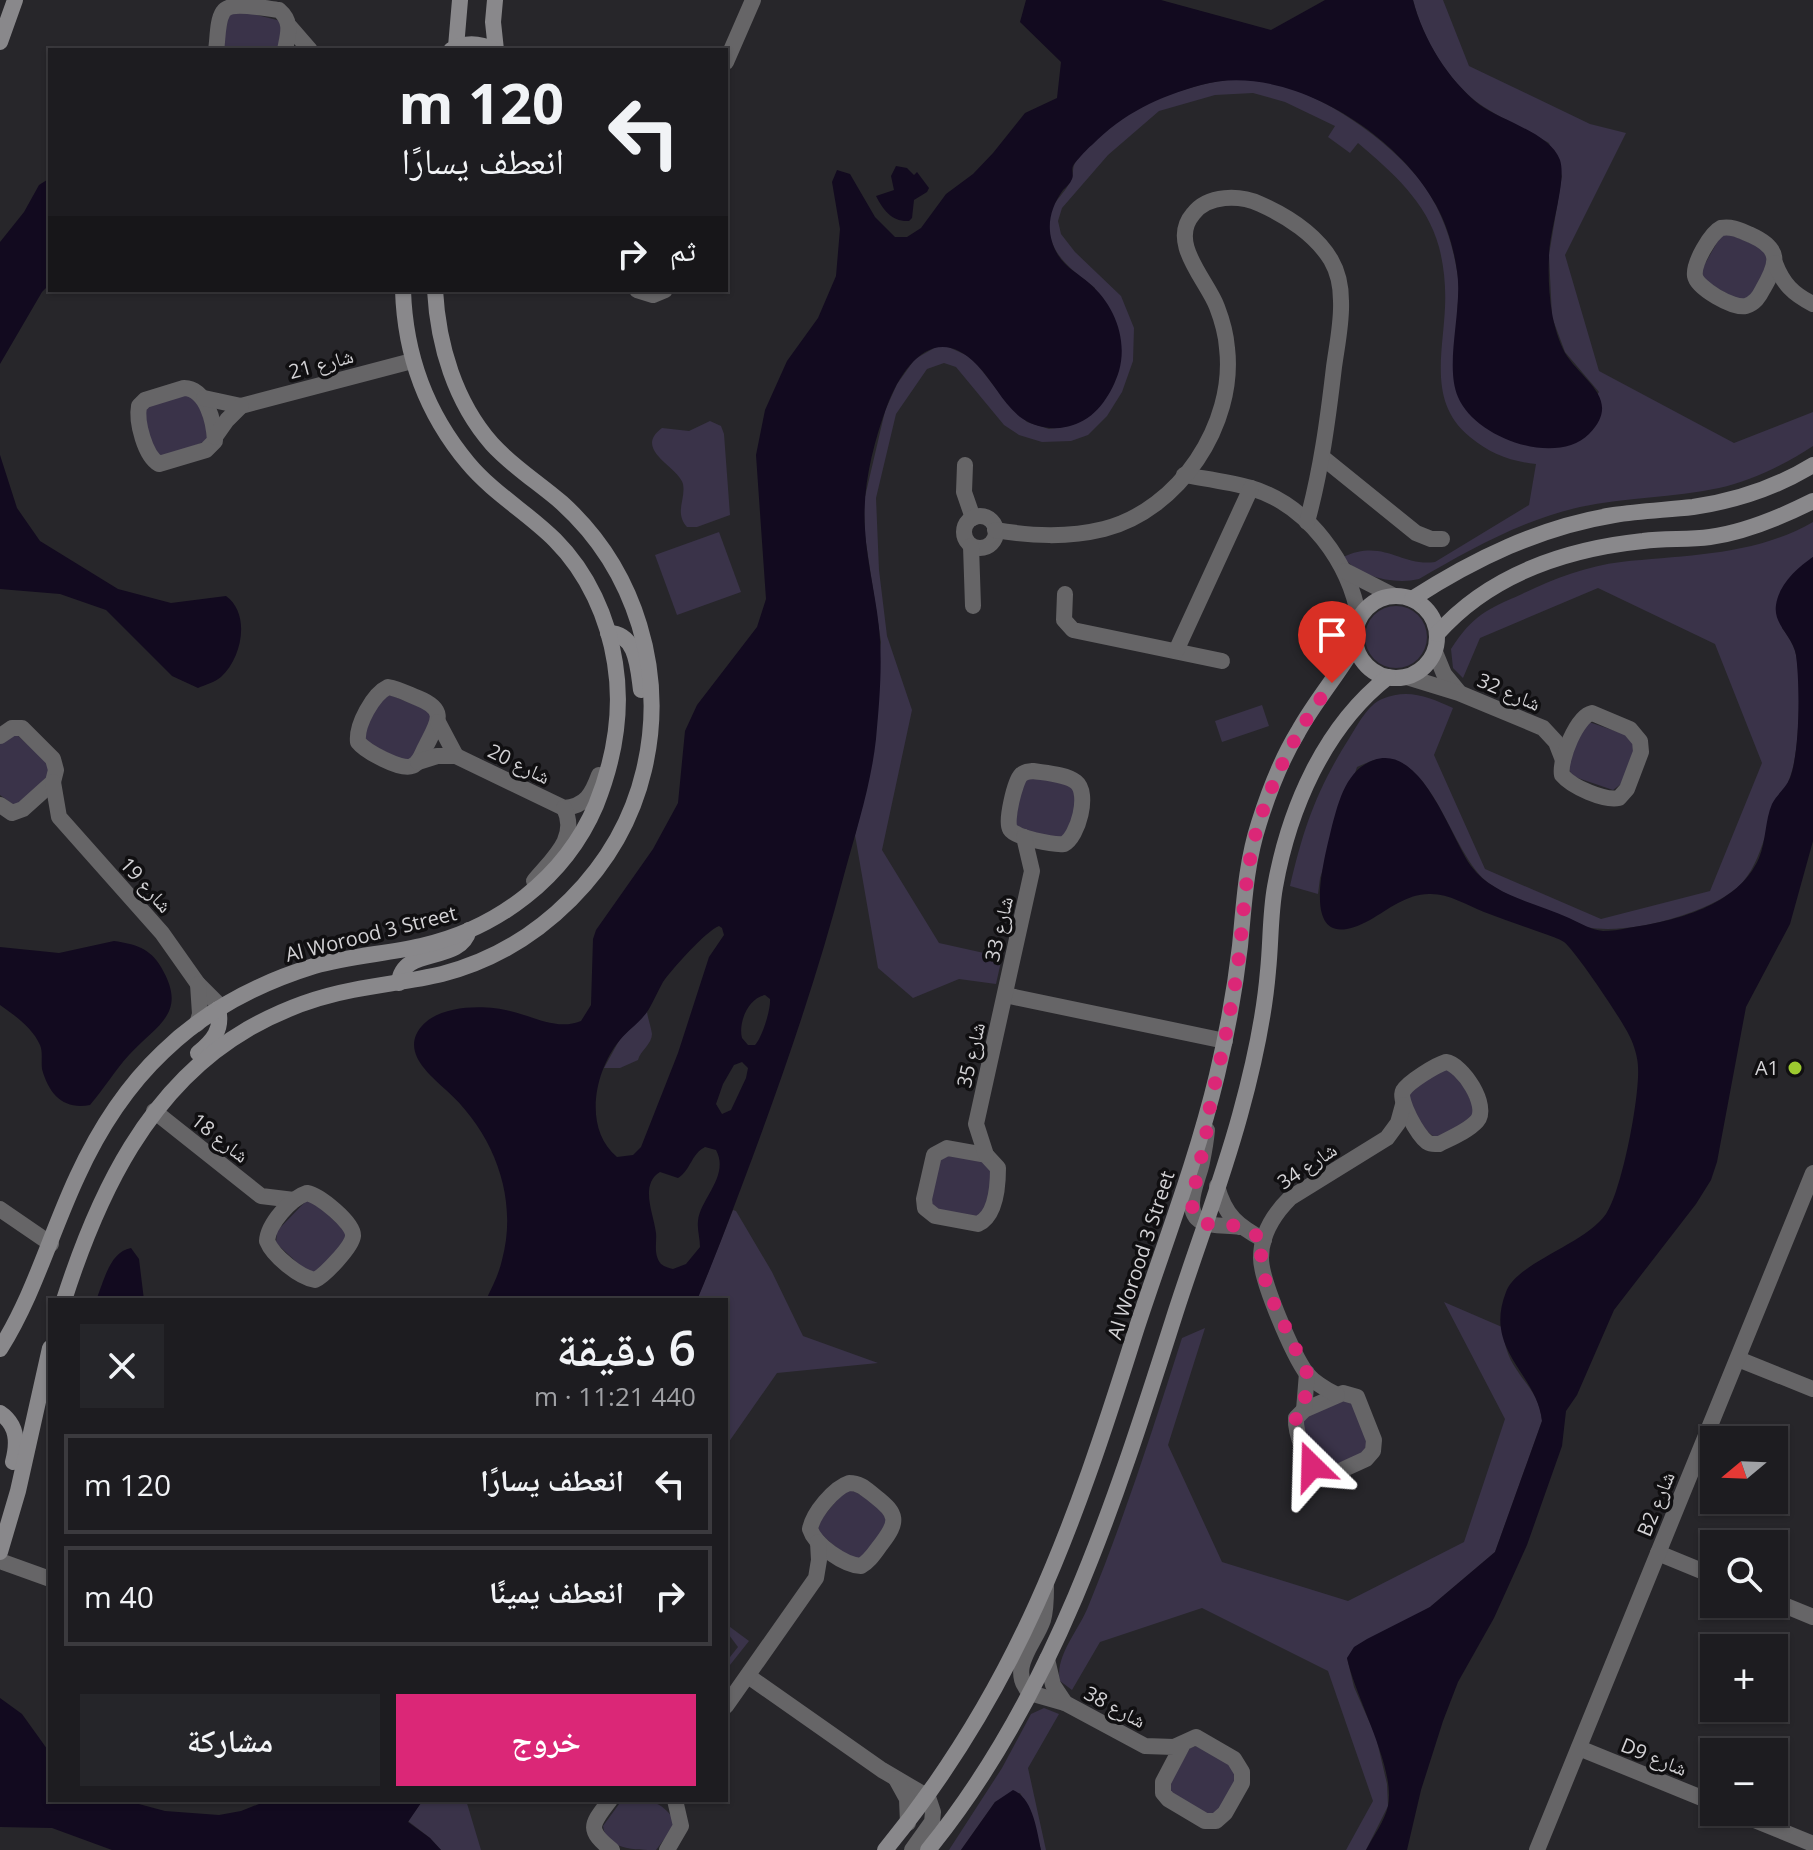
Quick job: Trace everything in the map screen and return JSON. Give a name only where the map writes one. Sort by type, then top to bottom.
[{"type":"street","points":[[2,38],[12,0]]},
{"type":"street","points":[[460,0],[454,48],[469,43],[490,48]]},
{"type":"street","points":[[495,0],[495,48]]},
{"type":"street","points":[[728,57],[753,0]]},
{"type":"street","points":[[216,48],[222,15],[230,6],[279,10],[308,48]]},
{"type":"street","points":[[285,48],[290,27]]},
{"type":"street","points":[[995,530],[1056,536],[1107,528],[1136,515],[1162,497],[1184,475],[1211,438],[1226,395],[1228,373],[1224,329],[1218,308],[1189,255],[1185,241],[1186,226],[1193,213],[1216,199],[1245,199],[1281,215],[1319,244],[1332,261],[1339,281],[1341,302],[1322,457],[1307,522]]},
{"type":"street","points":[[1794,295],[1775,263],[1770,247],[1764,241],[1734,228],[1721,228],[1711,236],[1695,268],[1698,284],[1733,305],[1746,305],[1758,298],[1794,295],[1813,304]]},
{"type":"street","points":[[1758,298],[1775,263]]},
{"type":"street","name":"Al Worood 3 Street","points":[[0,1349],[26,1305],[75,1180],[113,1112],[163,1051],[218,1009],[258,988],[343,958],[421,946],[469,930],[517,904],[559,864],[593,813],[613,755],[617,725],[615,663],[608,633],[579,569],[557,541],[498,493],[469,465],[445,433],[425,398],[412,361],[403,292]]},
{"type":"street","points":[[158,1106],[188,1074],[217,1050],[275,1015],[333,994],[444,973],[487,958],[528,935],[561,910],[591,878],[632,808],[644,770],[650,730],[648,658],[639,623],[626,589],[587,528],[492,444],[466,406],[448,365],[436,321],[435,292]]},
{"type":"street","name":"شارع 21","points":[[241,406],[206,450],[164,464],[155,462],[149,454],[138,414],[142,402],[184,388],[195,390],[204,398],[241,406],[412,361]]},
{"type":"street","points":[[204,398],[215,437]]},
{"type":"street","points":[[1322,457],[1416,533],[1431,539],[1442,539]]},
{"type":"street","points":[[965,465],[964,492],[973,518]]},
{"type":"street","points":[[1412,599],[1476,561],[1545,532],[1615,514],[1694,507],[1732,500],[1769,487],[1813,465]]},
{"type":"street","points":[[1184,475],[1251,488],[1289,508],[1307,522],[1345,571],[1359,619],[1356,644],[1367,666],[1388,677],[1407,677],[1424,668],[1435,652],[1437,634],[1432,617],[1412,599],[1394,596],[1345,571]]},
{"type":"street","points":[[1176,651],[1251,488]]},
{"type":"street","points":[[1437,634],[1480,594],[1534,567],[1605,547],[1642,541],[1709,537],[1737,531],[1790,513],[1813,501]]},
{"type":"street","points":[[971,546],[988,546],[995,536],[993,525],[985,517],[973,518]]},
{"type":"street","points":[[973,518],[964,531],[971,546],[973,606]]},
{"type":"street","points":[[1065,594],[1064,620],[1073,630],[1222,661]]},
{"type":"street","points":[[1359,619],[1370,605],[1394,596]]},
{"type":"street","points":[[608,633],[622,635],[631,645],[650,730]]},
{"type":"street","name":"Al Worood 3 Street","points":[[885,1850],[928,1797],[993,1695],[1046,1587],[1089,1476],[1207,1113],[1225,1041],[1236,977],[1245,884],[1259,825],[1275,779],[1298,731],[1356,644]]},
{"type":"street","name":"شارع 32","points":[[1435,652],[1444,674],[1459,693]]},
{"type":"street","points":[[928,1850],[979,1780],[1030,1693],[1099,1539],[1206,1224],[1253,1065],[1268,971],[1274,891],[1282,852],[1310,778],[1343,723],[1358,704],[1388,677]]},
{"type":"street","name":"شارع 32","points":[[1407,677],[1459,693],[1543,728],[1556,742],[1563,760],[1562,775],[1570,782],[1614,799],[1624,794],[1641,752],[1638,736],[1630,729],[1592,713],[1582,717],[1579,722],[1543,728]]},
{"type":"street","name":"شارع 20","points":[[456,756],[431,703],[388,687],[377,695],[358,730],[358,742],[366,750],[402,767],[411,767],[437,756],[456,756],[564,808],[581,805],[592,793],[617,725]]},
{"type":"street","points":[[418,762],[438,722]]},
{"type":"street","points":[[1563,760],[1579,722]]},
{"type":"street","points":[[0,736],[12,728],[22,728],[53,759],[59,817],[23,809]]},
{"type":"street","name":"شارع 33","points":[[1005,995],[1032,871],[1024,837],[1013,833],[1008,825],[1019,777],[1033,771],[1071,779],[1079,785],[1083,799],[1073,837],[1057,845],[1032,871]]},
{"type":"street","points":[[0,805],[12,813],[23,809],[53,782]]},
{"type":"street","name":"شارع 20","points":[[517,904],[565,843],[570,825],[564,808]]},
{"type":"street","name":"شارع 19","points":[[59,817],[162,933],[198,984],[216,1002],[218,1009]]},
{"type":"street","points":[[1024,837],[1057,845]]},
{"type":"street","points":[[399,983],[400,974],[409,962],[453,949],[467,938],[469,930]]},
{"type":"street","points":[[197,1024],[200,1014],[198,984]]},
{"type":"street","points":[[1005,995],[1225,1041]]},
{"type":"street","name":"شارع 35","points":[[976,1124],[1005,995]]},
{"type":"street","points":[[65,1298],[107,1190],[181,1067],[214,1038],[220,1018],[218,1009]]},
{"type":"street","points":[[1451,1062],[1460,1068],[1480,1101],[1479,1118],[1439,1144],[1406,1135],[1387,1138],[1398,1123],[1404,1090],[1440,1063],[1451,1062]]},
{"type":"street","points":[[1403,1105],[1425,1140]]},
{"type":"street","name":"شارع 18","points":[[158,1106],[261,1196]]},
{"type":"street","points":[[1207,1113],[1204,1153],[1192,1203],[1195,1217],[1206,1224],[1240,1227],[1264,1240],[1261,1256],[1267,1289],[1307,1373],[1337,1395]]},
{"type":"street","points":[[952,1149],[976,1124],[986,1155]]},
{"type":"street","name":"شارع 34","points":[[1264,1240],[1278,1210],[1290,1198],[1387,1138]]},
{"type":"street","points":[[942,1149],[952,1149],[986,1155],[998,1168],[992,1210],[984,1221],[971,1225],[931,1214],[924,1203],[934,1155],[942,1149]]},
{"type":"street","name":"B2 شارع","points":[[1537,1850],[1813,1173]]},
{"type":"street","points":[[1217,1186],[1223,1204],[1240,1227]]},
{"type":"street","points":[[307,1193],[316,1196],[350,1225],[353,1234],[351,1243],[323,1275],[310,1280],[271,1249],[267,1237],[271,1228],[294,1200],[307,1193]]},
{"type":"street","points":[[271,1228],[261,1196],[294,1200]]},
{"type":"street","points":[[0,1209],[51,1244]]},
{"type":"street","points":[[0,1552],[9,1528],[48,1357]]},
{"type":"street","points":[[1738,1359],[1813,1389]]},
{"type":"street","points":[[1304,1410],[1307,1373]]},
{"type":"street","points":[[1348,1393],[1357,1397],[1374,1445],[1370,1456],[1331,1475],[1319,1475],[1312,1466],[1295,1423],[1304,1410],[1337,1395],[1348,1393]]},
{"type":"street","points":[[0,1413],[14,1428],[17,1440],[9,1490],[9,1528]]},
{"type":"street","points":[[849,1483],[860,1484],[889,1507],[894,1523],[865,1564],[856,1566],[848,1563],[818,1542],[811,1534],[810,1524],[839,1487],[849,1483]]},
{"type":"street","points":[[816,1578],[818,1542]]},
{"type":"street","points":[[1658,1553],[1700,1570]]},
{"type":"street","points":[[0,1561],[48,1578]]},
{"type":"street","points":[[728,1703],[816,1578],[831,1568],[848,1563]]},
{"type":"street","points":[[1030,1693],[1023,1684],[1022,1663],[1042,1621],[1046,1587]]},
{"type":"street","points":[[1788,1607],[1813,1617]]},
{"type":"street","points":[[1047,1659],[1053,1685],[1065,1703]]},
{"type":"street","points":[[748,1676],[896,1779],[928,1797],[933,1812],[932,1822],[912,1850]]},
{"type":"street","name":"شارع 38","points":[[1030,1693],[1065,1703],[1145,1746],[1164,1748],[1183,1744],[1191,1738],[1201,1738],[1238,1763],[1242,1772],[1242,1783],[1221,1819],[1205,1821],[1168,1799],[1162,1789],[1157,1762],[1145,1746]]},
{"type":"street","points":[[1163,1782],[1183,1744]]},
{"type":"street","name":"D9 شارع","points":[[1579,1748],[1700,1797]]},
{"type":"street","points":[[896,1779],[907,1799],[908,1823]]},
{"type":"street","points":[[608,1802],[595,1819],[593,1829],[597,1839],[612,1850]]},
{"type":"street","points":[[667,1850],[681,1826],[672,1803]]},
{"type":"street","points":[[1769,1826],[1813,1844]]},
{"type":"shaded area","points":[[1026,0],[1161,0],[1271,30],[1325,0],[1413,0],[1430,44],[1457,84],[1489,111],[1546,142],[1560,160],[1560,193],[1549,257],[1551,306],[1565,353],[1601,400],[1602,411],[1598,422],[1589,434],[1575,444],[1538,448],[1498,435],[1467,412],[1454,384],[1458,286],[1454,254],[1444,221],[1418,178],[1394,152],[1335,109],[1302,93],[1267,83],[1233,80],[1201,85],[1170,95],[1116,124],[1074,164],[1072,179],[1058,198],[1050,222],[1051,239],[1058,255],[1098,291],[1117,323],[1122,347],[1119,371],[1103,403],[1084,420],[1069,426],[1035,425],[1010,407],[977,365],[948,347],[935,348],[912,363],[887,406],[873,451],[865,498],[866,543],[881,652],[871,773],[802,1017],[698,1298],[487,1298],[499,1270],[506,1236],[507,1213],[498,1167],[477,1125],[418,1058],[414,1043],[416,1035],[433,1017],[472,1007],[519,1013],[545,1022],[572,1024],[581,1021],[591,1005],[596,930],[653,849],[678,803],[685,731],[697,705],[757,627],[766,599],[756,455],[765,410],[787,361],[818,318],[836,276],[840,229],[832,182],[837,170],[850,174],[875,217],[895,237],[907,237],[921,228],[946,194],[973,174],[993,153],[1025,113],[1057,98],[1061,62],[1020,22]],"holes":[[[719,926],[724,935],[709,957],[678,1053],[641,1147],[633,1155],[617,1157],[606,1145],[596,1116],[596,1100],[604,1067],[620,1040],[646,1014],[667,976],[706,935]],[[765,995],[770,999],[768,1016],[758,1041],[755,1045],[748,1045],[742,1038],[743,1019],[749,1006]],[[742,1062],[748,1068],[746,1078],[731,1110],[722,1114],[716,1104],[723,1084],[734,1065]],[[705,1147],[716,1150],[719,1169],[700,1213],[700,1247],[686,1264],[673,1269],[666,1267],[657,1256],[649,1200],[650,1184],[660,1172],[678,1178]]]},
{"type":"shaded area","points":[[1413,0],[1443,0],[1469,66],[1590,124],[1626,133],[1565,255],[1599,371],[1734,443],[1813,412],[1813,446],[1768,471],[1731,485],[1580,507],[1537,520],[1477,547],[1419,579],[1389,580],[1358,570],[1343,557],[1370,550],[1412,561],[1435,562],[1529,505],[1536,464],[1509,459],[1485,448],[1457,424],[1448,409],[1441,377],[1445,292],[1439,247],[1417,202],[1383,165],[1358,143],[1350,153],[1328,137],[1335,126],[1285,102],[1253,93],[1215,95],[1159,111],[1108,155],[1062,208],[1058,221],[1061,234],[1075,252],[1121,296],[1134,328],[1133,361],[1122,392],[1107,416],[1088,435],[1071,441],[1042,442],[1019,435],[1004,425],[956,367],[944,363],[927,369],[896,414],[876,498],[879,570],[887,636],[912,710],[882,850],[939,943],[1002,957],[996,984],[959,979],[913,998],[878,968],[855,835],[862,807],[881,642],[865,536],[864,501],[885,411],[897,384],[915,359],[936,347],[946,346],[976,363],[1008,404],[1027,422],[1049,429],[1070,426],[1095,288],[1059,256],[1051,238],[1049,219],[1050,212],[1071,180],[1075,163],[1104,131],[1128,113],[1154,100],[1224,80],[1267,82],[1316,99],[1363,127],[1384,144],[1427,191],[1441,216],[1454,258],[1460,321],[1537,446],[1555,447],[1599,392],[1565,352],[1552,317],[1549,255],[1562,176],[1549,143],[1484,107],[1460,86],[1439,60],[1423,30]]},
{"type":"shaded area","points":[[241,11],[281,21],[281,48],[222,48],[231,14]]},
{"type":"shaded area","points":[[896,166],[907,168],[914,175],[917,172],[929,188],[914,200],[909,221],[889,214],[876,196],[894,190],[891,176]]},
{"type":"shaded area","points":[[48,179],[48,286],[0,364],[0,242],[24,212],[39,185]]},
{"type":"shaded area","points":[[1723,232],[1766,249],[1771,258],[1753,297],[1738,300],[1703,280],[1702,269]]},
{"type":"shaded area","points":[[186,391],[199,398],[209,440],[163,458],[148,434],[146,405]]},
{"type":"shaded area","points":[[710,421],[721,426],[724,434],[730,515],[697,527],[687,527],[681,516],[683,484],[654,451],[652,444],[654,436],[662,428],[689,431]]},
{"type":"shaded area","points":[[0,455],[17,508],[40,541],[118,589],[171,603],[226,596],[234,604],[239,614],[241,636],[234,659],[221,677],[198,688],[172,676],[106,610],[60,594],[0,589]]},
{"type":"shaded area","points":[[1813,522],[1813,557],[1782,628],[1794,648],[1798,667],[1799,717],[1793,765],[1755,864],[1742,883],[1729,894],[1669,920],[1624,928],[1587,927],[1513,897],[1490,884],[1476,871],[1429,790],[1415,773],[1399,762],[1380,759],[1357,767],[1320,878],[1318,894],[1290,886],[1313,808],[1356,726],[1368,710],[1382,699],[1410,694],[1427,697],[1453,708],[1434,755],[1485,869],[1601,919],[1710,891],[1762,763],[1715,644],[1598,588],[1480,638],[1463,678],[1453,668],[1451,649],[1466,628],[1490,609],[1570,574],[1621,562],[1744,548],[1791,533]]},
{"type":"shaded area","points":[[719,532],[741,592],[677,615],[655,555]]},
{"type":"shaded area","points":[[1813,557],[1813,841],[1790,924],[1746,1007],[1711,1180],[1614,1310],[1577,1395],[1566,1411],[1562,1446],[1527,1545],[1494,1618],[1458,1682],[1443,1721],[1421,1790],[1407,1850],[1366,1850],[1382,1823],[1389,1790],[1381,1753],[1347,1658],[1354,1647],[1367,1639],[1430,1607],[1495,1552],[1542,1421],[1538,1404],[1506,1346],[1501,1330],[1506,1292],[1523,1272],[1583,1235],[1606,1214],[1618,1185],[1629,1143],[1638,1067],[1633,1044],[1619,1017],[1578,958],[1558,939],[1438,894],[1407,899],[1347,929],[1332,928],[1323,918],[1321,884],[1327,845],[1340,799],[1349,780],[1374,760],[1391,759],[1407,766],[1433,796],[1463,853],[1480,876],[1503,892],[1590,928],[1619,930],[1665,921],[1721,899],[1749,875],[1759,858],[1772,804],[1790,778],[1797,735],[1796,655],[1777,619],[1776,605],[1785,583]]},
{"type":"shaded area","points":[[1396,606],[1408,608],[1418,615],[1425,625],[1425,649],[1418,659],[1408,666],[1396,668],[1384,666],[1374,659],[1367,649],[1365,637],[1367,625],[1374,615],[1384,608]]},
{"type":"shaded area","points":[[385,693],[428,710],[432,718],[414,758],[405,762],[365,741],[364,729]]},
{"type":"shaded area","points":[[1262,705],[1269,726],[1222,742],[1215,721]]},
{"type":"shaded area","points":[[1589,722],[1630,736],[1636,745],[1621,784],[1613,790],[1572,776],[1570,755]]},
{"type":"shaded area","points":[[15,733],[49,764],[50,774],[19,804],[14,805],[0,795],[0,744]]},
{"type":"shaded area","points":[[1029,776],[1071,784],[1078,793],[1069,832],[1062,840],[1019,831],[1013,818],[1021,782]]},
{"type":"shaded area","points":[[114,941],[141,948],[152,955],[169,983],[172,996],[170,1008],[166,1017],[124,1061],[90,1105],[65,1103],[49,1086],[42,1069],[41,1048],[37,1039],[0,1005],[0,947],[59,953]]},
{"type":"shaded area","points":[[647,1012],[651,1038],[638,1060],[620,1068],[604,1068],[620,1039]]},
{"type":"shaded area","points":[[1443,1069],[1458,1072],[1477,1115],[1437,1138],[1417,1118],[1410,1104],[1409,1091]]},
{"type":"shaded area","points":[[946,1154],[985,1161],[993,1168],[987,1211],[980,1218],[938,1210],[931,1203],[938,1160]]},
{"type":"shaded area","points":[[306,1201],[316,1203],[346,1232],[345,1242],[315,1273],[305,1270],[276,1243],[277,1231]]},
{"type":"shaded area","points":[[733,1210],[736,1211],[772,1272],[803,1336],[878,1363],[777,1373],[728,1443],[728,1298],[698,1298]]},
{"type":"shaded area","points":[[131,1248],[139,1259],[144,1298],[97,1298],[112,1261]]},
{"type":"shaded area","points":[[1444,1302],[1502,1327],[1509,1355],[1535,1396],[1542,1421],[1495,1552],[1430,1607],[1347,1658],[1354,1687],[1376,1737],[1387,1784],[1388,1806],[1366,1850],[1346,1850],[1373,1801],[1328,1671],[1202,1608],[1100,1642],[1072,1690],[1060,1681],[1059,1672],[1114,1541],[1182,1338],[1205,1328],[1168,1445],[1222,1562],[1348,1601],[1464,1542],[1505,1419]]},
{"type":"shaded area","points":[[1342,1399],[1352,1401],[1369,1438],[1364,1453],[1325,1468],[1308,1446],[1303,1419]]},
{"type":"shaded area","points":[[846,1489],[871,1501],[888,1522],[864,1558],[850,1559],[818,1532],[819,1522]]},
{"type":"shaded area","points":[[728,1625],[749,1641],[728,1667],[728,1660],[738,1647],[728,1634]]},
{"type":"shaded area","points":[[0,1698],[22,1714],[48,1750],[48,1802],[131,1802],[165,1811],[219,1815],[264,1802],[422,1802],[408,1822],[441,1850],[112,1850],[52,1828],[0,1827]]},
{"type":"shaded area","points":[[1044,1708],[1059,1714],[1028,1768],[1046,1850],[1041,1850],[1031,1812],[1020,1793],[995,1802],[961,1850],[949,1850],[1002,1768],[1031,1714]]},
{"type":"shaded area","points":[[1196,1746],[1234,1765],[1239,1774],[1219,1811],[1210,1816],[1171,1796],[1170,1782],[1190,1748]]},
{"type":"shaded area","points":[[1013,1790],[1030,1807],[1041,1850],[961,1850],[995,1802]]},
{"type":"shaded area","points":[[422,1802],[467,1802],[481,1850],[441,1850],[408,1821]]},
{"type":"shaded area","points":[[621,1802],[651,1802],[663,1807],[674,1819],[672,1829],[656,1850],[616,1844],[605,1834],[603,1826]]},
{"type":"place","name":"A1","points":[[1795,1068]]},
{"type":"route","points":[[1312,1466],[1295,1423],[1304,1410],[1307,1373],[1267,1289],[1261,1256],[1264,1240],[1240,1227],[1200,1221],[1195,1217],[1192,1203],[1204,1153],[1207,1113],[1225,1041],[1236,977],[1249,860],[1270,790],[1285,757],[1298,731],[1332,683]]}]
